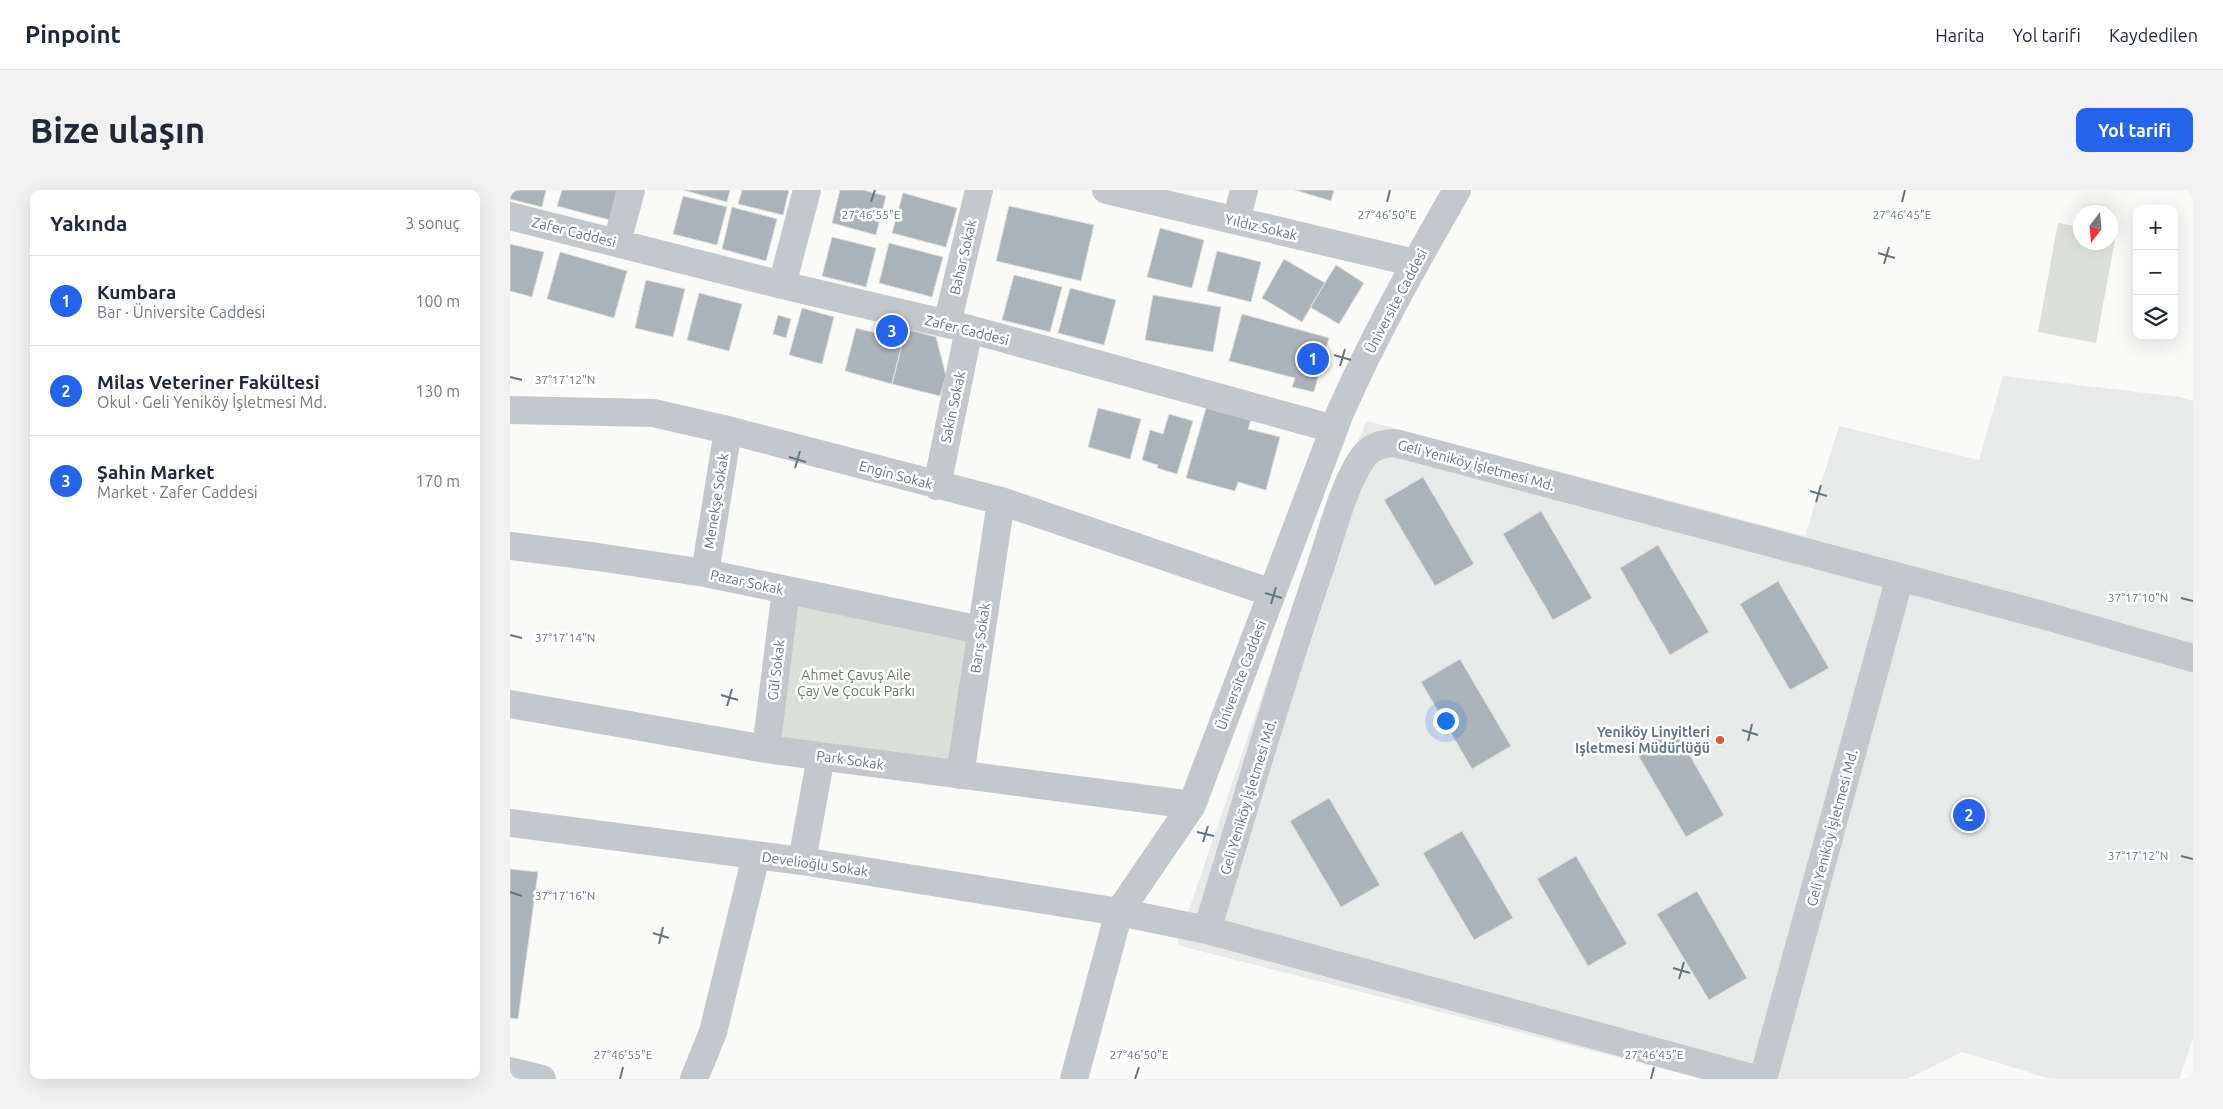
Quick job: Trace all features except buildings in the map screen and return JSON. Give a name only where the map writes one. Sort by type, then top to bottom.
[{"type":"street","points":[[617,242],[630,190]]},
{"type":"street","points":[[782,285],[807,190]]},
{"type":"street","name":"Bahar Sokak","points":[[958,327],[979,190]]},
{"type":"street","name":"Yıldız Sokak","points":[[1106,190],[1415,263]]},
{"type":"street","points":[[1236,221],[1244,190]]},
{"type":"street","name":"Üniversite Caddesi","points":[[1074,1079],[1120,912],[1192,806],[1334,429],[1358,372],[1415,263],[1457,190]]},
{"type":"street","name":"Zafer Caddesi","points":[[510,216],[782,285],[958,327],[1334,429]]},
{"type":"street","name":"Sakin Sokak","points":[[936,486],[958,327]]},
{"type":"street","name":"Engin Sokak","points":[[510,410],[653,414],[728,430],[936,486],[1001,501],[1272,593]]},
{"type":"street","name":"Menekşe Sokak","points":[[705,573],[728,430]]},
{"type":"street","name":"Geli Yeniköy İşletmesi Md.","points":[[1207,930],[1308,603],[1348,486],[1365,455],[1373,447],[1384,443],[1395,443],[1900,577],[2193,658]]},
{"type":"street","name":"Barış Sokak","points":[[960,775],[1001,501]]},
{"type":"street","name":"Pazar Sokak","points":[[510,546],[705,573],[982,630]]},
{"type":"street","name":"Geli Yeniköy İşletmesi Md.","points":[[1763,1079],[1900,577]]},
{"type":"street","name":"Gül Sokak","points":[[766,749],[786,590]]},
{"type":"street","name":"Park Sokak","points":[[510,704],[766,749],[1192,806]]},
{"type":"street","points":[[802,861],[821,756]]},
{"type":"street","name":"Develioğlu Sokak","points":[[510,823],[802,861],[1120,912]]},
{"type":"street","points":[[694,1079],[713,1032],[756,856]]},
{"type":"street","points":[[1120,912],[1207,930],[1756,1079]]},
{"type":"street","points":[[713,1032],[716,1079]]},
{"type":"street","points":[[510,1071],[542,1079]]},
{"type":"shaded area","name":"Yeniköy Linyitleri Işletmesi Müdürlüğü","points":[[2003,376],[2180,397],[2193,401],[2193,1039],[2179,1079],[2051,1079],[1962,1052],[1907,1079],[1703,1079],[1177,945],[1324,513],[1367,421],[1805,536],[1839,426],[1979,460]]},
{"type":"green space","points":[[2058,223],[2073,226],[2073,250],[2113,250],[2096,343],[2038,332]]},
{"type":"green space","name":"Ahmet Çavuş Aile Çay Ve Çocuk Parkı","points":[[786,590],[981,630],[960,775],[766,749]]},
{"type":"place","name":"Şahin Market","points":[[892,331]]},
{"type":"place","name":"Kumbara","points":[[1313,359]]},
{"type":"place","name":"Yeniköy Linyitleri Işletmesi Müdürlüğü","points":[[1720,740]]},
{"type":"place","name":"Milas Veteriner Fakültesi","points":[[1969,815]]}]
